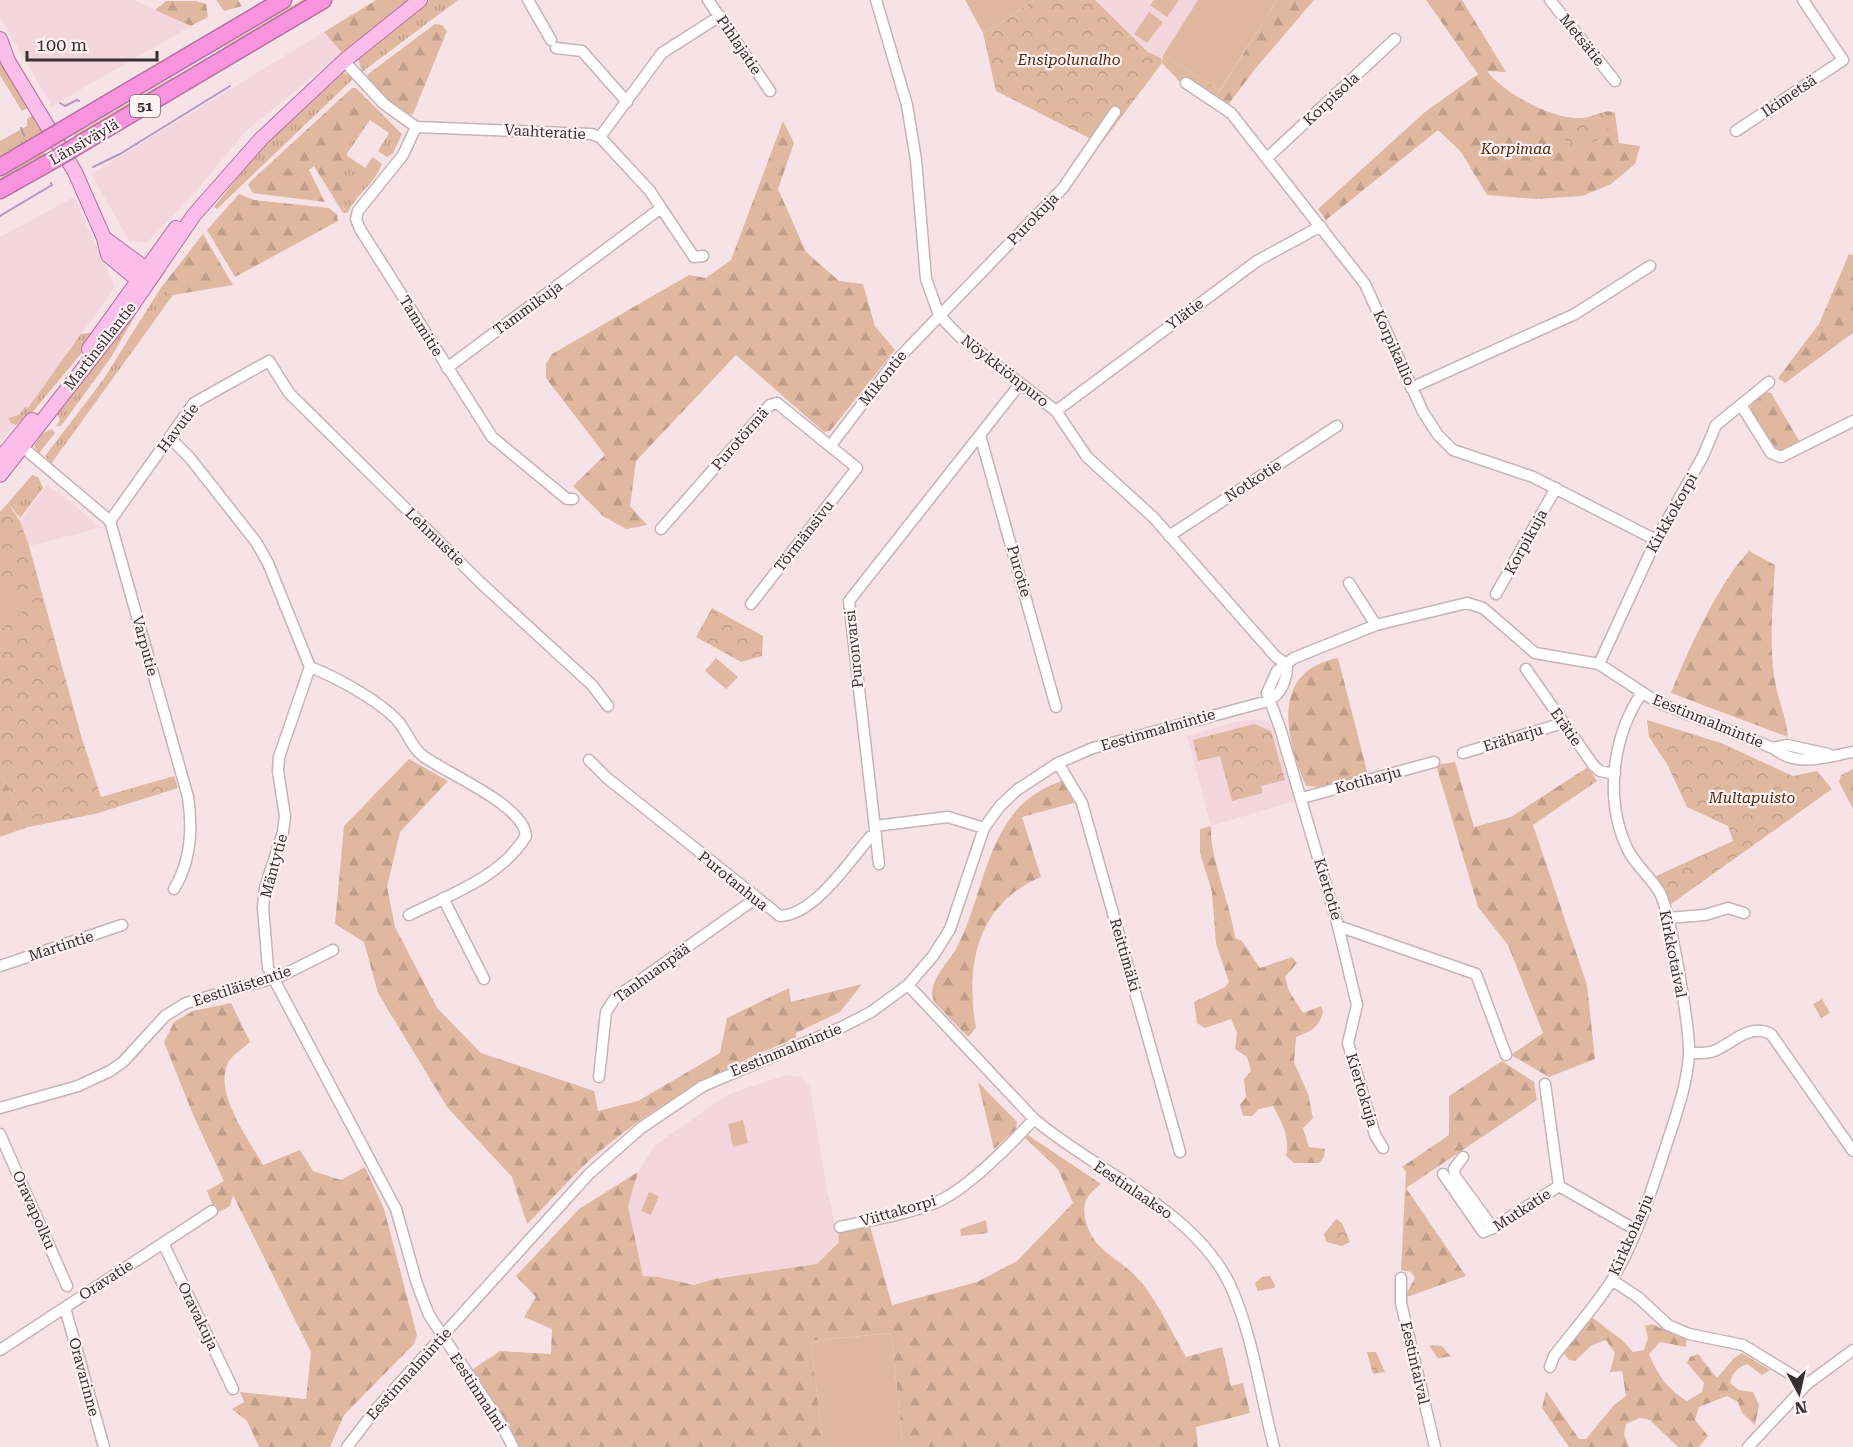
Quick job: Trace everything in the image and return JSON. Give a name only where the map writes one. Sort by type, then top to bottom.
[{"type":"highway","name":"Länsiväylä","points":[[0,167],[283,0]]},
{"type":"highway","name":"Länsiväylä","points":[[0,190],[323,0]]},
{"type":"main road","name":"Martinsillantie","points":[[0,474],[19,444],[144,276],[176,228],[194,215],[261,139],[344,61],[420,0]]},
{"type":"main road","points":[[0,39],[4,57],[75,172],[104,238],[144,276]]},
{"type":"main road","name":"Martinsillantie","points":[[0,459],[19,444]]},
{"type":"street","points":[[528,0],[553,44],[582,51],[627,102]]},
{"type":"street","name":"Pihlajatie","points":[[708,0],[770,91]]},
{"type":"street","name":"Nöykkiönpuro","points":[[876,0],[907,105],[916,160],[926,279],[939,315],[959,336],[1056,411],[1088,457],[1169,536],[1276,657],[1287,664]]},
{"type":"street","name":"Metsätie","points":[[1550,0],[1615,81]]},
{"type":"street","name":"Ikimetsä","points":[[1736,131],[1843,60],[1803,0]]},
{"type":"street","name":"Vaahteratie","points":[[416,128],[591,134],[600,137],[662,53],[720,16]]},
{"type":"street","name":"Korpisola","points":[[1267,158],[1395,39]]},
{"type":"street","points":[[344,61],[384,104],[416,128]]},
{"type":"street","name":"Korpikallio","points":[[1186,83],[1231,113],[1365,284],[1411,388],[1438,435],[1454,450],[1515,470],[1556,488],[1656,540]]},
{"type":"street","name":"Purokuja","points":[[939,315],[955,302],[1063,188],[1115,112]]},
{"type":"street","name":"Tammitie","points":[[416,128],[403,155],[363,203],[356,219],[492,437],[559,492],[567,498],[573,498]]},
{"type":"street","points":[[600,137],[661,208],[694,257],[703,256]]},
{"type":"street","name":"Tammikuja","points":[[447,368],[661,208]]},
{"type":"street","name":"Ylätie","points":[[1056,411],[1257,261],[1321,226]]},
{"type":"street","points":[[1411,388],[1575,314],[1650,266]]},
{"type":"street","name":"Mikontie","points":[[831,446],[892,365],[939,315]]},
{"type":"street","name":"Havutie","points":[[110,521],[194,403],[269,361]]},
{"type":"street","name":"Lehmustie","points":[[269,361],[289,393],[483,585],[592,684],[608,706]]},
{"type":"street","name":"Kirkkokorpi","points":[[1599,664],[1656,540],[1703,456],[1716,425],[1769,382]]},
{"type":"street","name":"Puronvarsi","points":[[879,864],[849,601],[1020,384]]},
{"type":"street","name":"Purotörmä","points":[[661,529],[770,405],[777,403],[857,468]]},
{"type":"street","points":[[1741,405],[1771,453],[1781,457],[1853,422]]},
{"type":"street","name":"Notkotie","points":[[1169,536],[1337,426]]},
{"type":"street","name":"Purotie","points":[[980,435],[1056,707]]},
{"type":"street","points":[[170,438],[190,458],[256,542],[268,563],[309,667],[336,678],[396,718],[424,757],[471,783],[519,819],[525,827],[524,838],[497,868],[474,883],[410,915]]},
{"type":"street","points":[[19,444],[110,521]]},
{"type":"street","name":"Törmänsivu","points":[[751,604],[857,468]]},
{"type":"street","name":"Korpikuja","points":[[1496,594],[1556,488]]},
{"type":"street","name":"Varputie","points":[[110,521],[188,797],[192,835],[183,874],[174,889]]},
{"type":"street","points":[[1350,583],[1376,625]]},
{"type":"street","name":"Eestinmalmintie","points":[[347,1447],[378,1408],[589,1174],[641,1128],[703,1086],[843,1027],[871,1012],[908,985],[933,956],[950,929],[984,828],[1000,806],[1017,790],[1058,763],[1114,742],[1268,701],[1267,693],[1277,671],[1307,651],[1333,644],[1376,625],[1458,604],[1476,604],[1535,653],[1599,664],[1641,694],[1773,748],[1783,756],[1795,760],[1808,760],[1831,754],[1853,752]]},
{"type":"street","name":"Mäntytie","points":[[309,667],[279,757],[278,771],[284,824],[265,888],[263,908],[268,968],[396,1209],[420,1295],[442,1338]]},
{"type":"street","name":"Erätie","points":[[1526,669],[1594,766],[1600,771],[1615,774]]},
{"type":"street","name":"Kirkkotaival","points":[[1641,694],[1623,726],[1615,774],[1616,806],[1623,838],[1634,860],[1660,894],[1667,918],[1686,1019],[1689,1053]]},
{"type":"street","name":"Kiertotie","points":[[1268,701],[1280,728],[1302,798],[1338,926],[1476,974],[1506,1055]]},
{"type":"street","name":"Eräharju","points":[[1462,753],[1563,723]]},
{"type":"street","name":"Purotanhua","points":[[589,760],[607,778],[755,899],[780,916],[798,911],[816,899],[876,830]]},
{"type":"street","name":"Kotiharju","points":[[1302,798],[1434,762]]},
{"type":"street","name":"Reittimäki","points":[[1058,763],[1082,803],[1180,1152]]},
{"type":"street","points":[[876,830],[948,817],[984,828]]},
{"type":"street","points":[[443,898],[484,979]]},
{"type":"street","name":"Tanhuanpää","points":[[599,1077],[606,1012],[615,998],[755,899]]},
{"type":"street","points":[[1667,918],[1705,915],[1728,908],[1744,913]]},
{"type":"street","name":"Martintie","points":[[0,966],[122,925]]},
{"type":"street","name":"Kiertokuja","points":[[1338,926],[1357,1005],[1348,1043],[1375,1135],[1383,1148]]},
{"type":"street","name":"Eestiläistentie","points":[[0,1108],[78,1086],[110,1071],[123,1062],[156,1025],[175,1009],[199,998],[273,979],[333,950]]},
{"type":"street","name":"Eestinlaakso","points":[[908,985],[1034,1119],[1054,1136],[1176,1219],[1212,1256],[1229,1284],[1241,1315],[1274,1447]]},
{"type":"street","points":[[1689,1053],[1714,1050],[1751,1031],[1764,1030],[1771,1034],[1853,1151]]},
{"type":"street","name":"Kirkkoharju","points":[[1550,1367],[1554,1356],[1612,1280],[1636,1230],[1683,1098],[1689,1053]]},
{"type":"street","points":[[1545,1084],[1559,1186],[1636,1230]]},
{"type":"street","name":"Viittakorpi","points":[[840,1227],[927,1205],[945,1198],[963,1186],[1034,1119]]},
{"type":"street","name":"Oravapolku","points":[[0,1134],[67,1286]]},
{"type":"street","points":[[1463,1157],[1454,1169],[1455,1176],[1493,1228]]},
{"type":"street","name":"Mutkatie","points":[[1443,1174],[1483,1232],[1559,1186]]},
{"type":"street","name":"Oravatie","points":[[0,1350],[212,1211]]},
{"type":"street","name":"Oravakuja","points":[[163,1243],[233,1389]]},
{"type":"street","name":"Eestintaival","points":[[1401,1278],[1401,1303],[1435,1447]]},
{"type":"street","points":[[1612,1280],[1639,1298],[1668,1325],[1689,1334],[1743,1345],[1807,1384]]},
{"type":"street","name":"Oravarinne","points":[[65,1308],[104,1447]]},
{"type":"street","name":"Eestinmalmi","points":[[442,1338],[500,1422],[513,1447]]},
{"type":"street","points":[[1748,1447],[1807,1384],[1853,1350]]},
{"type":"shaded area","points":[[0,0],[134,0],[191,26],[52,106],[0,17]]},
{"type":"shaded area","points":[[1095,0],[1198,0],[1161,58],[1148,52]]},
{"type":"shaded area","points":[[324,32],[342,53],[244,133],[198,189],[148,242],[130,242],[91,174]]},
{"type":"shaded area","points":[[74,197],[114,285],[113,290],[28,409],[19,415],[10,417],[11,423],[15,425],[0,442],[0,237]]},
{"type":"shaded area","points":[[47,485],[70,501],[100,528],[29,546],[20,521]]},
{"type":"shaded area","points":[[1257,719],[1268,722],[1273,727],[1295,801],[1211,826],[1187,736],[1235,722]]},
{"type":"shaded area","points":[[786,1075],[800,1077],[810,1087],[827,1189],[839,1242],[817,1264],[714,1279],[694,1285],[659,1277],[642,1276],[628,1206],[638,1172],[655,1145],[729,1094]]},
{"type":"green space","points":[[216,0],[238,0],[242,6],[224,11]]},
{"type":"green space","points":[[302,0],[312,0],[225,50],[224,47]]},
{"type":"green space","points":[[376,0],[410,0],[342,53],[324,32]]},
{"type":"green space","points":[[429,0],[458,0],[362,72],[358,59],[360,55]]},
{"type":"green space","points":[[965,0],[1034,0],[983,33]]},
{"type":"green space","name":"Ensipolunalho","points":[[1034,0],[1095,0],[1148,52],[1161,58],[1162,63],[1101,144],[996,91],[983,33]]},
{"type":"green space","points":[[1154,0],[1179,0],[1167,17],[1150,5]]},
{"type":"green space","points":[[1198,0],[1277,0],[1220,90],[1163,55]]},
{"type":"green space","points":[[1277,0],[1314,0],[1255,69],[1228,105],[1216,97]]},
{"type":"green space","name":"Korpimaa","points":[[1426,0],[1462,0],[1506,72],[1487,71],[1518,97],[1545,111],[1572,118],[1584,118],[1607,112],[1615,113],[1619,143],[1640,146],[1635,164],[1611,184],[1582,196],[1536,199],[1487,195],[1461,152],[1438,130],[1326,220],[1318,209],[1425,112],[1478,74]]},
{"type":"green space","points":[[166,1],[196,1],[206,4],[208,17],[191,26],[155,10]]},
{"type":"green space","points":[[1149,12],[1163,22],[1147,43],[1134,34]]},
{"type":"green space","points":[[435,24],[442,25],[447,31],[413,114],[404,115],[372,85],[367,75]]},
{"type":"green space","points":[[1163,55],[1220,90],[1216,97],[1183,85],[1162,63]]},
{"type":"green space","points":[[0,61],[27,108],[22,111],[0,75]]},
{"type":"green space","points":[[342,72],[354,78],[217,209],[214,207],[269,139]]},
{"type":"green space","points":[[172,78],[176,78],[77,139],[74,135]]},
{"type":"green space","points":[[352,88],[356,88],[365,97],[345,166],[343,194],[344,210],[349,210],[347,213],[343,213],[314,166],[309,170],[325,202],[253,193],[248,185],[251,181]]},
{"type":"green space","points":[[365,97],[402,134],[393,153],[387,157],[378,151],[389,133],[370,120],[346,155],[365,168],[373,157],[382,164],[349,210],[345,211],[341,183],[343,168],[346,154],[350,139]]},
{"type":"green space","points":[[1604,112],[1609,123],[1608,133],[1579,151],[1565,139],[1566,118],[1586,118]]},
{"type":"green space","points":[[32,116],[42,132],[0,156],[0,141],[27,126],[27,119]]},
{"type":"green space","points":[[783,121],[794,143],[778,189],[806,252],[839,281],[863,284],[875,326],[895,350],[830,431],[824,432],[736,355],[636,461],[630,506],[647,525],[626,529],[603,516],[573,486],[605,455],[546,378],[546,364],[552,354],[689,275],[706,278],[731,260]]},
{"type":"green space","points":[[44,152],[47,157],[0,184],[0,178]]},
{"type":"green space","points":[[239,194],[254,200],[329,208],[337,215],[338,221],[235,277],[207,230]]},
{"type":"green space","points":[[203,234],[233,285],[173,295],[160,289]]},
{"type":"green space","points":[[1849,254],[1853,255],[1853,333],[1785,383],[1778,378],[1819,324]]},
{"type":"green space","points":[[164,267],[166,271],[140,307],[110,359],[61,426],[56,426],[60,420],[57,414],[66,397]]},
{"type":"green space","points":[[160,289],[173,295],[51,464],[45,456],[103,380]]},
{"type":"green space","points":[[93,332],[85,349],[25,421],[16,425],[11,423],[8,418],[19,415],[25,407],[28,408],[81,334]]},
{"type":"green space","points":[[1766,392],[1771,393],[1801,444],[1784,453],[1775,451],[1750,415],[1751,405]]},
{"type":"green space","points":[[52,429],[55,433],[39,453],[34,446],[43,433]]},
{"type":"green space","points":[[32,475],[38,477],[43,488],[20,518],[8,503]]},
{"type":"green space","points":[[8,503],[20,521],[29,546],[82,739],[101,797],[174,776],[178,788],[95,814],[28,827],[0,771],[0,512]]},
{"type":"green space","points":[[1749,551],[1775,565],[1772,657],[1776,687],[1788,737],[1671,693],[1715,599],[1726,580]]},
{"type":"green space","points":[[0,581],[25,609],[0,631]]},
{"type":"green space","points":[[712,608],[763,636],[762,656],[741,662],[696,637]]},
{"type":"green space","points":[[716,658],[738,677],[726,689],[705,671]]},
{"type":"green space","points":[[1338,658],[1368,775],[1319,787],[1306,786],[1289,728],[1292,692],[1301,677],[1316,665]]},
{"type":"green space","name":"Multapuisto","points":[[1647,720],[1721,743],[1793,776],[1817,771],[1832,789],[1671,904],[1656,876],[1733,841],[1728,826],[1687,807],[1667,764],[1649,737]]},
{"type":"green space","points":[[1254,724],[1271,731],[1285,780],[1261,786],[1263,793],[1232,801],[1220,756],[1198,761],[1193,740]]},
{"type":"green space","points":[[409,759],[448,781],[400,832],[387,887],[395,927],[437,1008],[481,1053],[594,1091],[598,1111],[638,1101],[720,1053],[727,1018],[789,988],[791,1002],[862,984],[840,1012],[796,1033],[796,1038],[696,1085],[627,1130],[585,1165],[527,1224],[512,1177],[447,1107],[378,993],[364,942],[335,924],[344,826]]},
{"type":"green space","points":[[1455,762],[1474,827],[1511,817],[1588,767],[1597,781],[1533,825],[1587,985],[1595,1059],[1549,1077],[1511,1055],[1543,1033],[1508,945],[1478,907],[1436,765]]},
{"type":"green space","points":[[1853,769],[1853,809],[1839,782],[1841,775]]},
{"type":"green space","points":[[0,771],[28,827],[0,837]]},
{"type":"green space","points":[[1064,780],[1077,802],[1022,817],[1041,877],[1019,889],[1002,903],[989,920],[980,939],[973,982],[976,1028],[968,1037],[935,1003],[932,996],[935,981],[965,930],[989,861],[1004,827],[1015,812],[1031,797]]},
{"type":"green space","points":[[1211,826],[1213,852],[1235,938],[1242,941],[1260,968],[1292,957],[1297,963],[1285,977],[1289,991],[1303,1013],[1321,1006],[1323,1012],[1314,1028],[1296,1037],[1294,1062],[1308,1094],[1313,1118],[1303,1128],[1309,1147],[1325,1149],[1324,1157],[1319,1163],[1294,1163],[1286,1156],[1286,1136],[1273,1106],[1259,1109],[1252,1116],[1243,1116],[1240,1105],[1246,1097],[1244,1079],[1251,1071],[1247,1057],[1235,1049],[1237,1033],[1231,1019],[1205,1028],[1197,1023],[1194,1002],[1225,987],[1229,982],[1216,944],[1212,892],[1200,853],[1200,829]]},
{"type":"green space","points":[[1822,999],[1830,1013],[1821,1018],[1813,1004]]},
{"type":"green space","points":[[231,1003],[250,1042],[231,1058],[225,1073],[228,1100],[241,1128],[263,1165],[300,1150],[313,1171],[341,1180],[365,1167],[384,1209],[417,1335],[414,1344],[344,1415],[330,1447],[259,1447],[247,1421],[232,1409],[244,1402],[240,1392],[306,1399],[311,1352],[233,1195],[230,1206],[216,1214],[207,1191],[224,1181],[194,1117],[164,1042],[174,1022],[193,1011]]},
{"type":"green space","points":[[1502,1061],[1534,1082],[1537,1100],[1406,1188],[1466,1276],[1404,1298],[1415,1278],[1411,1272],[1401,1270],[1406,1172],[1402,1167],[1449,1135],[1449,1096]]},
{"type":"green space","points":[[978,1082],[1017,1122],[1016,1129],[994,1149]]},
{"type":"green space","points":[[743,1120],[748,1143],[733,1147],[728,1124]]},
{"type":"green space","points":[[1028,1135],[1101,1184],[1089,1195],[1084,1207],[1085,1218],[1094,1240],[1141,1282],[1186,1357],[1222,1347],[1231,1386],[1243,1383],[1250,1413],[1196,1427],[1198,1447],[903,1447],[891,1333],[811,1341],[823,1447],[516,1447],[470,1371],[500,1351],[551,1354],[552,1329],[524,1317],[536,1297],[516,1276],[579,1209],[638,1172],[628,1206],[643,1276],[694,1285],[714,1279],[817,1264],[839,1242],[838,1233],[870,1226],[892,1305],[977,1282],[1017,1261],[1073,1203],[1058,1169],[1024,1137]]},
{"type":"green space","points":[[649,1192],[659,1196],[651,1215],[641,1211]]},
{"type":"green space","points":[[1336,1219],[1342,1223],[1350,1242],[1342,1246],[1326,1242],[1324,1234]]},
{"type":"green space","points":[[986,1220],[988,1233],[961,1236],[960,1229]]},
{"type":"green space","points":[[1270,1276],[1275,1285],[1274,1288],[1258,1291],[1255,1283],[1262,1277]]},
{"type":"green space","points":[[1589,1315],[1622,1340],[1633,1352],[1644,1350],[1648,1338],[1645,1326],[1652,1324],[1686,1340],[1686,1347],[1660,1342],[1649,1354],[1664,1381],[1687,1401],[1702,1392],[1704,1383],[1687,1363],[1690,1357],[1698,1354],[1717,1378],[1734,1358],[1742,1353],[1770,1370],[1762,1375],[1747,1364],[1736,1371],[1730,1383],[1739,1390],[1753,1392],[1759,1405],[1755,1425],[1742,1413],[1738,1402],[1727,1396],[1699,1407],[1695,1420],[1708,1436],[1699,1447],[1678,1447],[1650,1420],[1640,1418],[1626,1424],[1624,1434],[1629,1447],[1569,1447],[1542,1408],[1546,1391],[1579,1439],[1586,1439],[1614,1405],[1626,1396],[1622,1371],[1610,1372],[1615,1353],[1606,1340],[1592,1345],[1575,1361],[1569,1360],[1563,1353]]},
{"type":"green space","points":[[891,1333],[903,1447],[823,1447],[811,1341]]},
{"type":"green space","points":[[1429,1346],[1442,1346],[1451,1357],[1438,1358]]},
{"type":"green space","points":[[1367,1352],[1376,1352],[1385,1372],[1373,1374]]},
{"type":"waterway","points":[[93,167],[120,154],[230,86]]},
{"type":"waterway","points":[[60,103],[65,106],[79,101]]},
{"type":"waterway","points":[[21,128],[24,136]]},
{"type":"waterway","points":[[0,216],[52,185],[51,183]]}]
